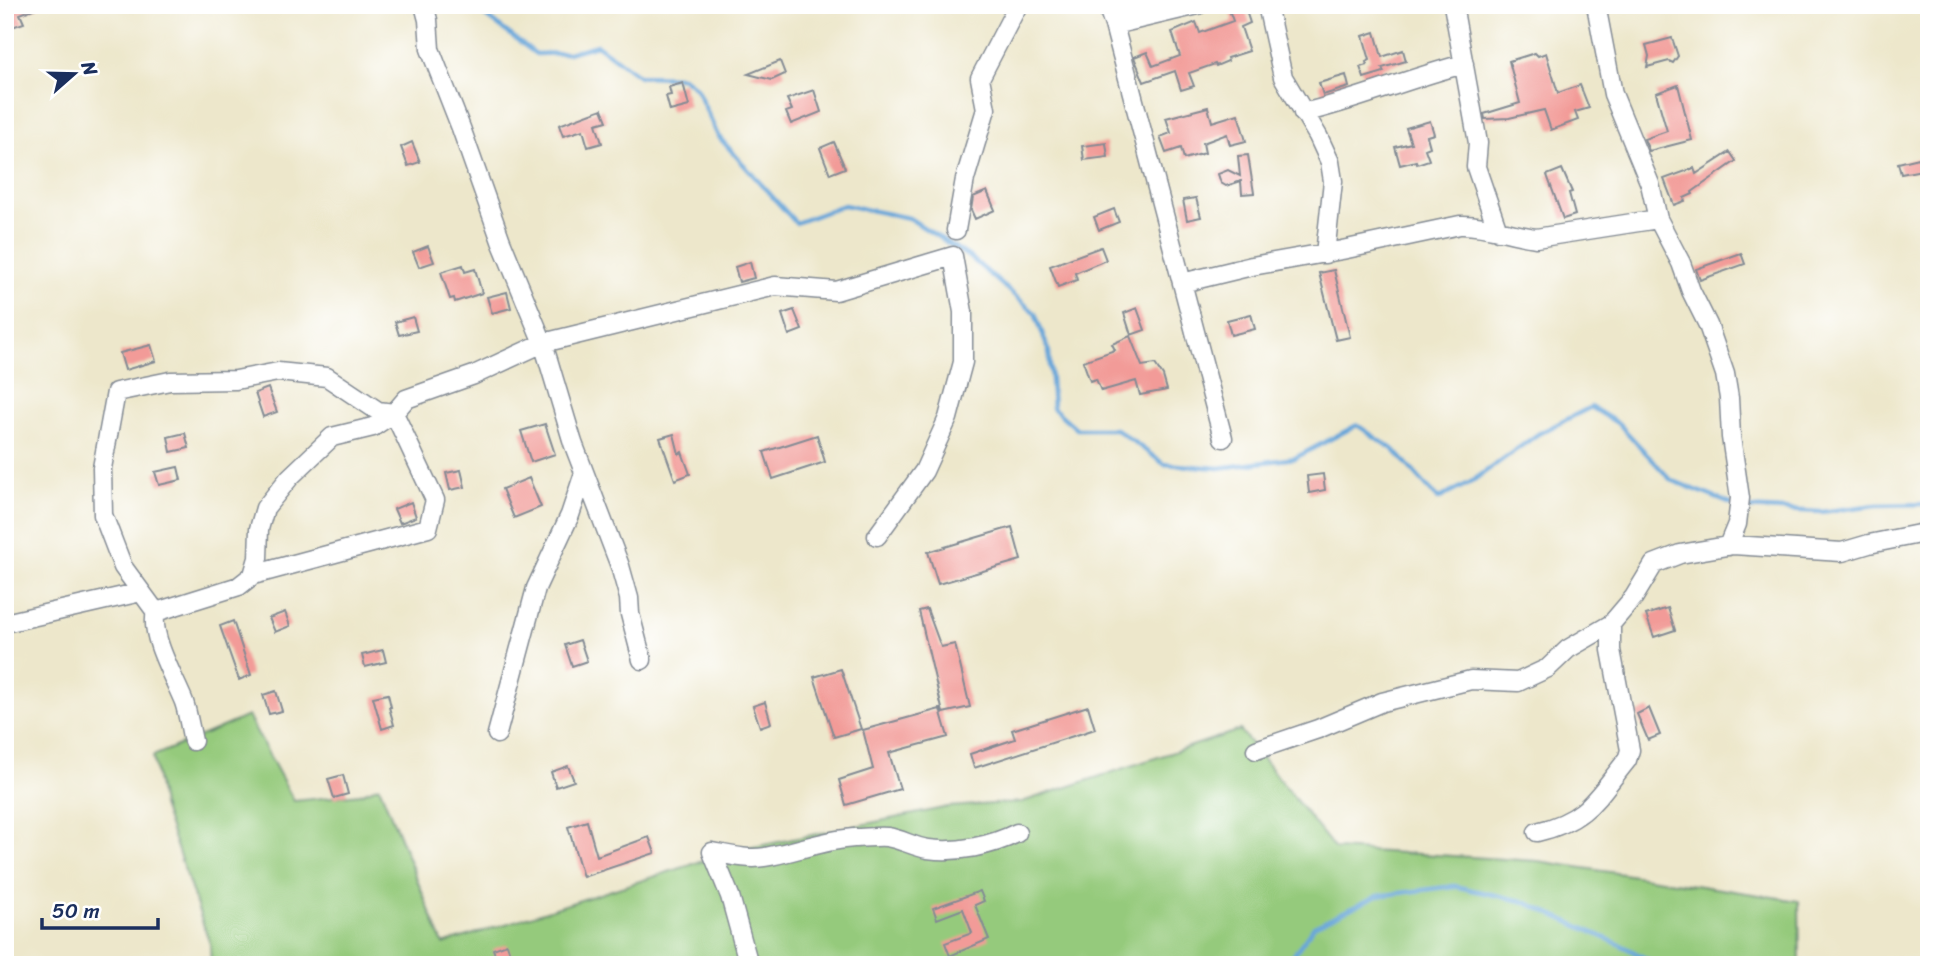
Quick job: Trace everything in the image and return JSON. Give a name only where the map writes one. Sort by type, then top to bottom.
[{"type":"street","points":[[424,5],[430,49],[501,241],[543,343],[573,443],[623,577],[642,660]]},
{"type":"street","points":[[956,230],[965,179],[986,109],[980,78],[1018,5]]},
{"type":"street","points":[[1107,5],[1223,438]]},
{"type":"street","points":[[1114,25],[1198,5]]},
{"type":"street","points":[[1267,5],[1283,76],[1318,135],[1330,162],[1333,181],[1325,254]]},
{"type":"street","points":[[1453,5],[1478,143],[1476,167],[1498,231]]},
{"type":"street","points":[[1596,5],[1613,94],[1650,184],[1658,219],[1681,263],[1725,374],[1740,498],[1737,524],[1728,546]]},
{"type":"street","points":[[1303,113],[1349,102],[1416,76],[1464,64]]},
{"type":"street","points":[[1182,283],[1252,266],[1325,254],[1460,225],[1476,224],[1536,238],[1658,219]]},
{"type":"street","points":[[253,575],[258,558],[259,529],[265,508],[289,477],[332,437],[373,427],[394,413],[407,399],[474,375],[543,343],[775,286],[836,291],[953,256],[963,312],[963,362],[947,418],[924,471],[877,536]]},
{"type":"street","points":[[156,611],[123,567],[103,515],[102,468],[116,392],[170,381],[236,380],[278,372],[327,377],[378,411],[394,413]]},
{"type":"street","points":[[156,611],[239,586],[253,575],[428,528],[435,500],[394,413]]},
{"type":"street","points":[[497,734],[536,588],[570,515],[584,472]]},
{"type":"street","points":[[1256,750],[1382,702],[1471,680],[1518,682],[1548,668],[1568,649],[1611,624],[1634,597],[1654,564],[1680,554],[1728,546],[1842,552],[1929,532]]},
{"type":"street","points":[[5,622],[141,592]]},
{"type":"street","points":[[156,611],[153,621],[185,705],[193,741]]},
{"type":"street","points":[[1537,832],[1580,816],[1627,760],[1630,750],[1611,650],[1611,624]]},
{"type":"street","points":[[749,965],[730,896],[712,852],[740,857],[764,857],[804,846],[850,838],[886,837],[926,849],[944,850],[976,847],[1001,841],[1017,833]]},
{"type":"green space","points":[[248,716],[294,801],[360,794],[379,786],[443,944],[734,851],[948,807],[1022,802],[1240,730],[1335,849],[1538,861],[1799,901],[1800,965],[211,965],[210,944],[162,805],[153,756]]},
{"type":"building","points":[[5,5],[41,6],[20,14],[24,23],[12,27],[9,19],[5,20]]},
{"type":"building","points":[[1244,5],[1250,23],[1241,27],[1249,51],[1227,58],[1228,61],[1216,66],[1215,64],[1189,73],[1194,86],[1181,90],[1175,71],[1144,82],[1134,57],[1147,52],[1153,66],[1180,56],[1172,32],[1196,22],[1200,33],[1233,21],[1229,10]]},
{"type":"building","points":[[1375,32],[1382,57],[1403,50],[1406,61],[1382,68],[1384,72],[1364,78],[1360,67],[1367,65],[1366,62],[1370,60],[1363,36]]},
{"type":"building","points":[[1672,38],[1678,56],[1673,63],[1669,61],[1647,67],[1649,56],[1646,45]]},
{"type":"building","points":[[1535,53],[1538,56],[1546,53],[1558,93],[1580,85],[1589,108],[1575,112],[1578,120],[1551,130],[1544,110],[1509,118],[1485,119],[1484,114],[1520,103],[1509,61]]},
{"type":"building","points":[[780,61],[785,74],[772,80],[748,74]]},
{"type":"building","points":[[1346,75],[1349,87],[1323,95],[1319,83]]},
{"type":"building","points":[[683,83],[689,106],[670,111],[666,96],[671,95],[669,87]]},
{"type":"building","points":[[1678,85],[1692,140],[1649,151],[1644,139],[1667,131],[1656,93]]},
{"type":"building","points":[[814,90],[821,112],[791,124],[786,112],[792,110],[787,99]]},
{"type":"building","points":[[1208,107],[1212,122],[1238,114],[1246,141],[1230,145],[1227,134],[1203,143],[1205,153],[1184,159],[1181,148],[1166,153],[1160,137],[1171,133],[1166,118]]},
{"type":"building","points":[[602,109],[607,121],[596,124],[602,143],[588,147],[583,130],[563,136],[559,125]]},
{"type":"building","points":[[1430,121],[1434,134],[1427,136],[1430,147],[1425,149],[1429,160],[1400,165],[1395,147],[1411,143],[1406,128]]},
{"type":"building","points":[[412,142],[420,162],[408,166],[401,147]]},
{"type":"building","points":[[834,142],[845,168],[830,174],[820,148]]},
{"type":"building","points":[[1106,143],[1108,157],[1084,160],[1082,146]]},
{"type":"building","points":[[1730,152],[1736,161],[1684,198],[1685,201],[1674,205],[1664,179],[1694,168],[1696,174]]},
{"type":"building","points":[[1248,155],[1254,193],[1242,194],[1241,181],[1226,186],[1221,183],[1218,174],[1228,170],[1240,176],[1238,156]]},
{"type":"building","points":[[1919,158],[1922,170],[1901,174],[1898,163]]},
{"type":"building","points":[[1562,169],[1572,192],[1569,193],[1575,215],[1563,219],[1547,175]]},
{"type":"building","points":[[987,191],[995,210],[975,219],[971,210],[973,197]]},
{"type":"building","points":[[1196,198],[1201,217],[1187,220],[1183,200]]},
{"type":"building","points":[[1114,209],[1119,222],[1099,230],[1094,217]]},
{"type":"building","points":[[428,246],[434,262],[419,267],[413,252]]},
{"type":"building","points":[[1101,247],[1106,260],[1075,273],[1077,280],[1058,287],[1050,266]]},
{"type":"building","points":[[1741,253],[1745,264],[1700,280],[1696,269]]},
{"type":"building","points":[[750,262],[754,278],[739,282],[735,267]]},
{"type":"building","points":[[463,265],[465,272],[475,269],[482,293],[455,302],[454,298],[450,299],[441,272]]},
{"type":"building","points":[[1334,270],[1350,337],[1336,340],[1319,273]]},
{"type":"building","points":[[507,292],[511,308],[492,313],[487,297]]},
{"type":"building","points":[[1137,308],[1145,330],[1131,335],[1124,313]]},
{"type":"building","points":[[794,310],[802,330],[789,335],[782,314]]},
{"type":"building","points":[[1251,314],[1255,329],[1231,335],[1227,320]]},
{"type":"building","points":[[413,317],[417,331],[399,335],[395,322]]},
{"type":"building","points":[[1130,336],[1142,366],[1155,364],[1163,376],[1167,390],[1140,395],[1136,381],[1101,391],[1096,379],[1090,381],[1083,361],[1115,350],[1112,344]]},
{"type":"building","points":[[151,345],[156,361],[125,370],[120,353]]},
{"type":"building","points":[[268,388],[277,412],[263,417],[255,393]]},
{"type":"building","points":[[545,424],[555,454],[531,462],[521,431]]},
{"type":"building","points":[[185,433],[189,448],[171,452],[168,437]]},
{"type":"building","points":[[674,434],[679,454],[682,452],[690,474],[675,480],[660,438]]},
{"type":"building","points":[[817,435],[825,462],[773,479],[764,452]]},
{"type":"building","points":[[178,467],[181,480],[159,485],[155,472]]},
{"type":"building","points":[[461,470],[465,487],[450,490],[446,473]]},
{"type":"building","points":[[1323,474],[1325,490],[1309,493],[1307,476]]},
{"type":"building","points":[[529,478],[541,507],[514,518],[502,489]]},
{"type":"building","points":[[411,502],[416,517],[400,523],[394,509]]},
{"type":"building","points":[[1012,527],[1021,560],[938,584],[928,552]]},
{"type":"building","points":[[1668,608],[1675,630],[1654,637],[1646,615]]},
{"type":"building","points":[[927,609],[941,647],[955,644],[970,707],[943,713],[919,611]]},
{"type":"building","points":[[285,612],[290,626],[275,632],[269,618]]},
{"type":"building","points":[[233,621],[251,675],[239,680],[220,626]]},
{"type":"building","points":[[580,640],[587,661],[572,666],[565,645]]},
{"type":"building","points":[[383,650],[386,662],[365,667],[362,655]]},
{"type":"building","points":[[841,669],[861,729],[834,737],[814,677]]},
{"type":"building","points":[[276,691],[282,711],[269,714],[263,695]]},
{"type":"building","points":[[388,694],[394,725],[382,729],[373,697]]},
{"type":"building","points":[[765,702],[771,723],[760,727],[753,706]]},
{"type":"building","points":[[1088,706],[1095,729],[974,768],[970,754],[1015,739],[1012,730]]},
{"type":"building","points":[[1649,708],[1660,735],[1648,740],[1637,714]]},
{"type":"building","points":[[940,709],[948,737],[889,753],[900,789],[846,805],[839,780],[873,769],[863,730]]},
{"type":"building","points":[[568,766],[574,781],[556,787],[551,772]]},
{"type":"building","points":[[343,775],[348,794],[334,798],[328,779]]},
{"type":"building","points":[[587,821],[597,856],[649,837],[655,853],[583,877],[568,827]]},
{"type":"building","points":[[980,891],[984,901],[975,905],[989,939],[950,956],[945,943],[972,933],[963,909],[937,919],[933,908]]},
{"type":"building","points":[[507,944],[514,965],[499,965],[493,949]]},
{"type":"waterway","points":[[471,5],[536,54],[568,53],[597,45],[639,76],[682,77],[696,88],[718,136],[796,223],[844,205],[909,218],[971,258],[1035,313],[1049,352],[1053,408],[1077,429],[1116,429],[1164,464],[1219,468],[1295,458],[1357,425],[1394,450],[1438,499],[1471,482],[1538,434],[1591,407],[1619,424],[1671,480],[1736,506]]},
{"type":"waterway","points":[[1745,508],[1821,512],[1876,505],[1929,504]]},
{"type":"waterway","points":[[1293,965],[1292,957],[1314,926],[1377,896],[1454,886],[1522,901],[1621,945],[1658,965]]}]
